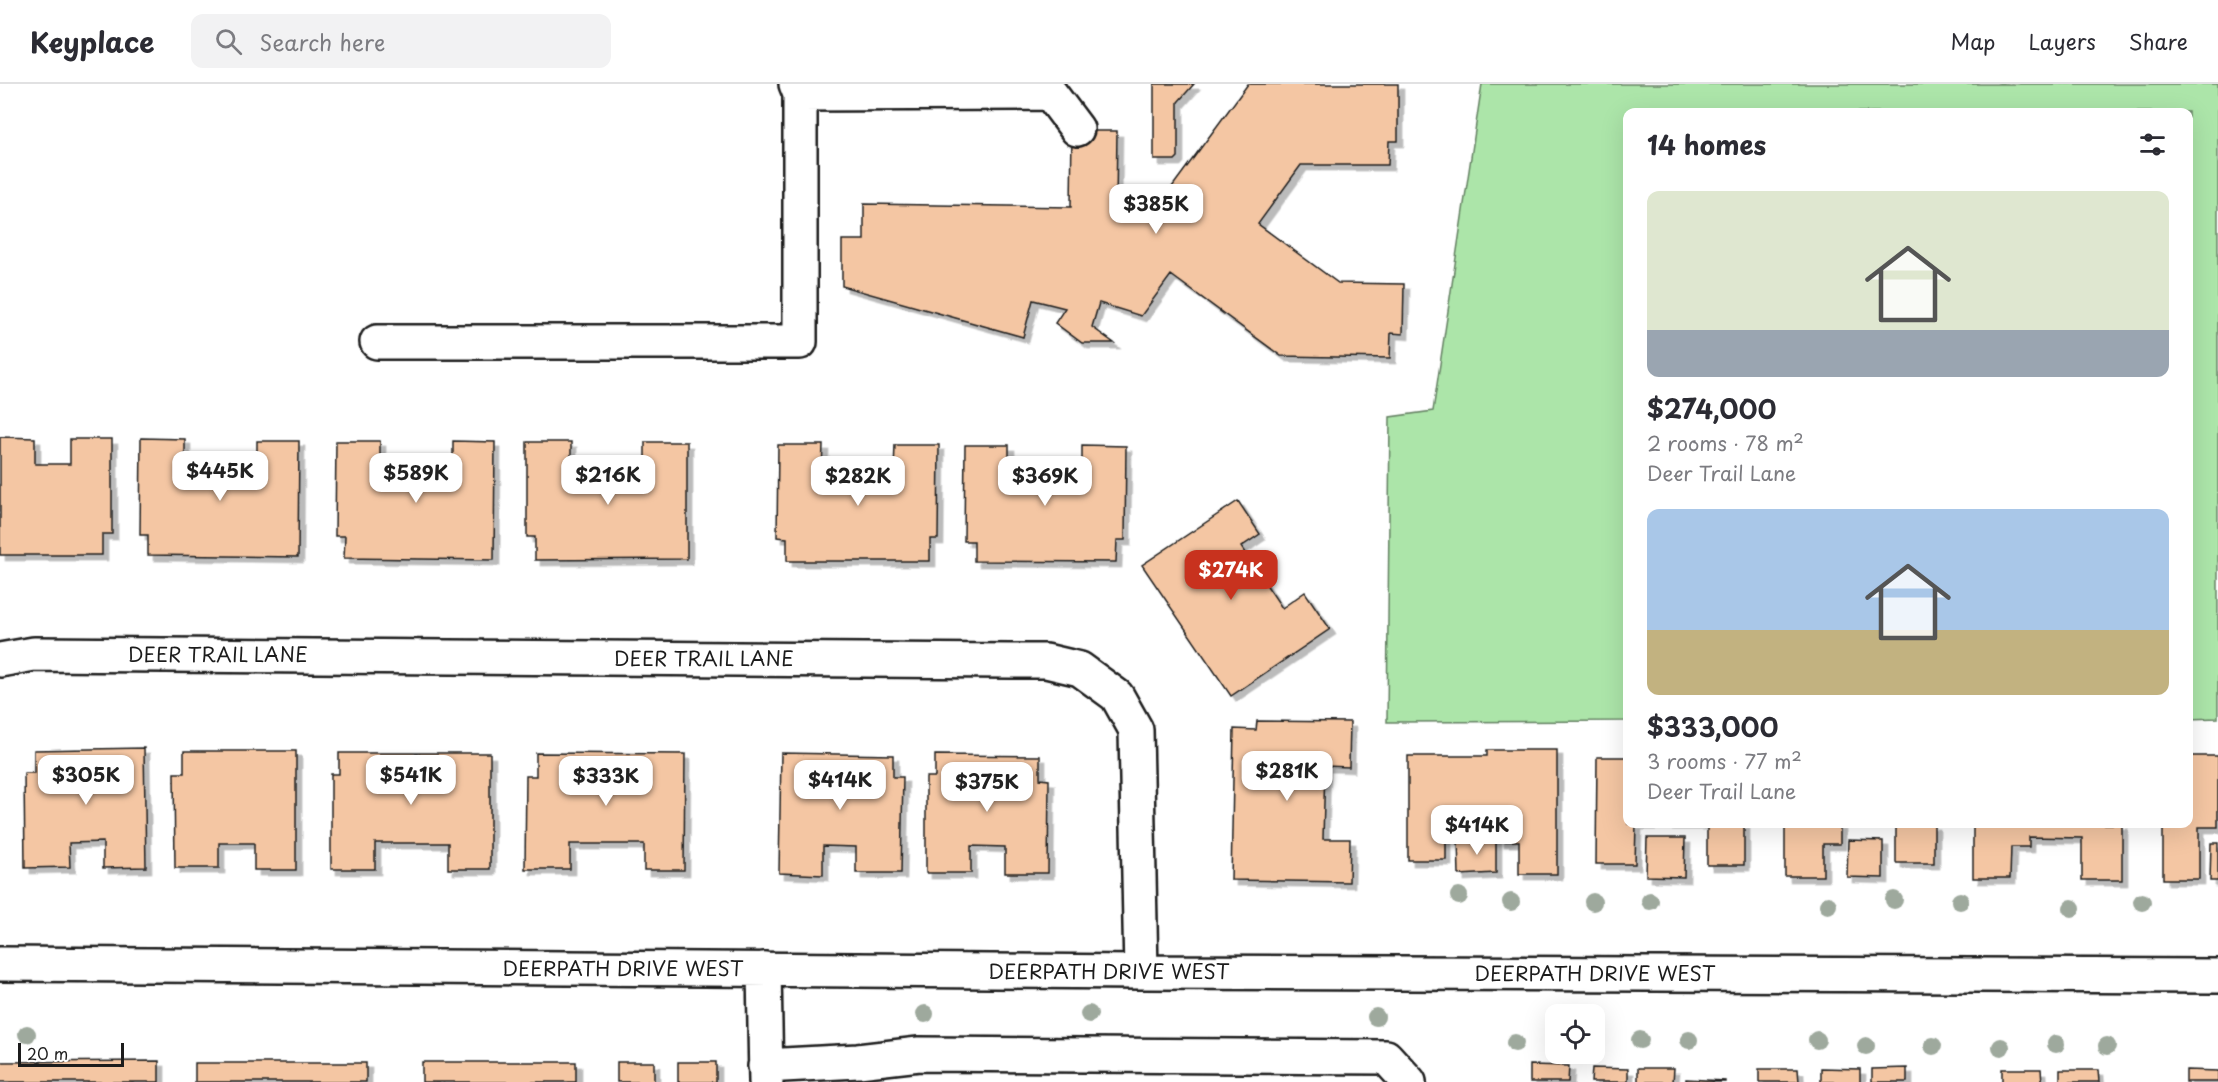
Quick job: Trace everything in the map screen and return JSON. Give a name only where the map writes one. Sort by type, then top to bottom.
[{"type":"street","points":[[377,342],[800,342],[798,89],[1050,88],[1077,129]]},
{"type":"street","name":"DEER TRAIL LANE","points":[[0,660],[34,654],[1046,661],[1080,669],[1117,696],[1136,730],[1141,972]]},
{"type":"street","name":"DEERPATH DRIVE WEST","points":[[0,964],[362,968],[2218,976]]},
{"type":"street","points":[[764,969],[765,1074],[861,1072],[919,1054],[1386,1057],[1409,1082]]},
{"type":"green space","points":[[1482,84],[2218,84],[2218,718],[2193,719],[2193,108],[1623,108],[1623,721],[1387,722],[1390,417],[1433,411]]},
{"type":"building","points":[[1154,84],[1194,84],[1178,102],[1178,157],[1175,160],[1154,160]]},
{"type":"building","points":[[1248,84],[1398,84],[1398,141],[1389,141],[1388,165],[1301,165],[1258,224],[1338,283],[1404,284],[1403,334],[1391,333],[1390,358],[1281,356],[1171,275],[1141,316],[1099,303],[1092,327],[1114,343],[1082,343],[1055,323],[1065,308],[1033,300],[1023,337],[842,286],[842,240],[864,240],[864,204],[1071,207],[1072,131],[1117,131],[1116,206],[1158,206]]},
{"type":"building","points":[[0,437],[35,438],[35,464],[70,464],[70,439],[112,439],[112,534],[102,534],[102,555],[0,555]]},
{"type":"building","points":[[141,438],[185,439],[185,464],[257,465],[257,441],[299,441],[298,557],[148,555],[148,535],[140,535]]},
{"type":"building","points":[[336,441],[380,441],[380,465],[453,466],[453,441],[495,442],[494,560],[344,558],[345,536],[335,536]]},
{"type":"building","points":[[527,442],[571,442],[571,468],[645,468],[645,442],[687,442],[687,559],[535,560],[535,537],[527,537]]},
{"type":"building","points":[[778,445],[823,445],[822,470],[894,470],[895,445],[939,445],[938,539],[930,539],[930,561],[787,561],[787,538],[777,537]]},
{"type":"building","points":[[965,445],[1009,445],[1009,470],[1082,471],[1082,445],[1126,446],[1125,540],[1117,540],[1116,562],[974,561],[974,541],[964,541]]},
{"type":"building","points":[[1238,501],[1260,534],[1241,547],[1282,608],[1305,592],[1330,629],[1231,696],[1142,565]]},
{"type":"building","points":[[1257,721],[1350,722],[1349,767],[1325,766],[1323,839],[1350,839],[1349,882],[1231,880],[1234,729],[1256,730]]},
{"type":"building","points":[[144,748],[146,867],[103,868],[103,842],[69,843],[70,867],[25,868],[24,773],[34,773],[34,750]]},
{"type":"building","points":[[1487,750],[1557,750],[1557,874],[1519,874],[1519,841],[1499,841],[1499,817],[1446,817],[1446,860],[1408,860],[1408,756],[1487,756]]},
{"type":"building","points":[[184,751],[296,751],[296,870],[254,870],[254,843],[219,843],[219,868],[175,868],[174,773],[184,773]]},
{"type":"building","points":[[339,753],[490,753],[490,869],[448,869],[448,843],[375,843],[375,869],[331,869],[331,774],[339,774]]},
{"type":"building","points":[[536,753],[685,754],[684,870],[644,870],[644,844],[570,844],[570,869],[525,869],[526,776],[536,776]]},
{"type":"building","points":[[781,753],[893,755],[893,777],[903,777],[901,873],[856,873],[856,847],[823,846],[823,875],[779,873]]},
{"type":"building","points":[[935,755],[1040,756],[1040,779],[1049,780],[1048,873],[1005,873],[1005,847],[971,846],[971,873],[926,873],[926,777],[935,777]]},
{"type":"building","points":[[2193,756],[2218,756],[2218,827],[2199,827],[2199,879],[2163,879],[2163,828],[2193,828]]},
{"type":"building","points":[[1597,757],[1623,757],[1623,828],[1636,828],[1635,864],[1596,864]]},
{"type":"building","points":[[1707,828],[1744,828],[1744,865],[1707,865]]},
{"type":"building","points":[[1785,828],[1840,828],[1840,844],[1823,844],[1823,876],[1785,876]]},
{"type":"building","points":[[1896,828],[1934,828],[1934,863],[1896,863]]},
{"type":"building","points":[[1973,828],[2122,828],[2122,880],[2082,880],[2082,838],[2029,837],[2029,847],[2011,847],[2010,878],[1973,878]]},
{"type":"building","points":[[1496,837],[1496,873],[1459,875],[1458,838]]},
{"type":"building","points":[[1647,838],[1685,838],[1684,877],[1646,876]]},
{"type":"building","points":[[1848,840],[1883,841],[1883,878],[1847,877]]},
{"type":"building","points":[[2211,843],[2218,843],[2218,881],[2210,881]]},
{"type":"building","points":[[159,1061],[159,1082],[0,1082],[0,1062]]},
{"type":"building","points":[[422,1062],[576,1062],[576,1082],[422,1082]]},
{"type":"building","points":[[617,1062],[654,1062],[654,1082],[617,1082]]},
{"type":"building","points":[[678,1062],[716,1062],[716,1082],[678,1082]]},
{"type":"building","points":[[195,1063],[366,1063],[366,1082],[195,1082]]},
{"type":"building","points":[[1530,1065],[1569,1066],[1568,1082],[1530,1082]]},
{"type":"building","points":[[1592,1068],[1628,1069],[1628,1082],[1591,1082]]},
{"type":"building","points":[[1638,1068],[1674,1068],[1673,1082],[1638,1082]]},
{"type":"building","points":[[1821,1068],[1860,1069],[1860,1082],[1821,1082]]},
{"type":"building","points":[[1907,1068],[1907,1082],[1872,1082],[1872,1069]]},
{"type":"building","points":[[1759,1069],[1798,1069],[1799,1082],[1759,1082]]},
{"type":"building","points":[[2002,1069],[2041,1069],[2042,1082],[2002,1082]]},
{"type":"building","points":[[2060,1070],[2098,1070],[2099,1082],[2060,1082]]},
{"type":"building","points":[[2186,1070],[2218,1071],[2218,1082],[2186,1082]]},
{"type":"building","points":[[1686,1079],[1725,1081],[1725,1082],[1686,1082]]}]
